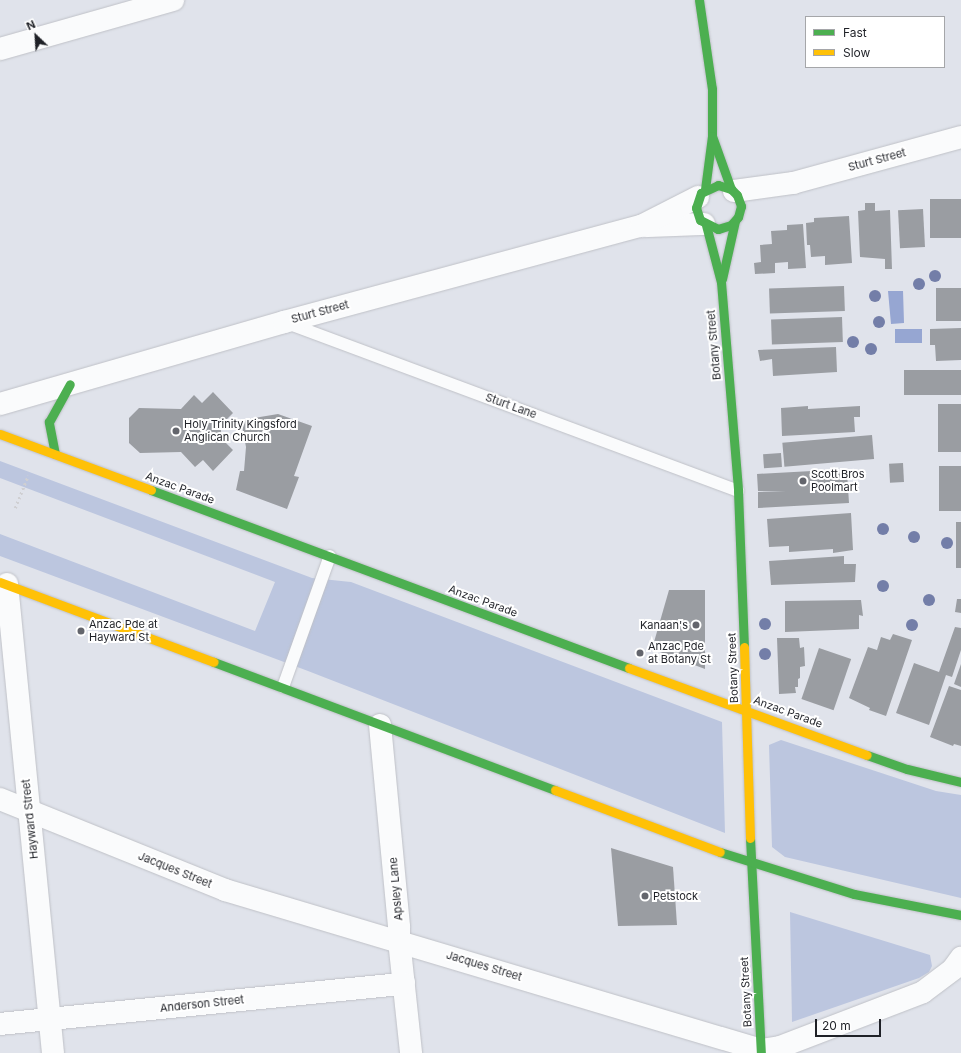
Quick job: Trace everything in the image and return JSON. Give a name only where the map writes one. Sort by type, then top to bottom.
[{"type":"main road","points":[[699,0],[712,89],[712,136],[697,214],[705,225],[718,229],[738,216],[740,200],[732,190],[712,136]]},
{"type":"main road","points":[[702,193],[718,185],[732,190]]},
{"type":"main road","name":"Botany Street","points":[[721,282],[738,216]]},
{"type":"main road","name":"Botany Street","points":[[705,225],[721,282],[738,491],[751,863],[761,1051]]},
{"type":"main road","points":[[55,454],[49,422],[70,384]]},
{"type":"main road","name":"Anzac Parade","points":[[0,434],[907,769],[961,782]]},
{"type":"main road","points":[[4,583],[751,863],[854,894],[961,915]]},
{"type":"street","points":[[0,49],[173,0]]},
{"type":"street","name":"Sturt Street","points":[[732,190],[793,183],[961,137]]},
{"type":"street","name":"Sturt Street","points":[[738,216],[793,183]]},
{"type":"street","name":"Sturt Street","points":[[0,404],[284,322],[641,226],[702,193]]},
{"type":"street","name":"Sturt Street","points":[[641,226],[705,225]]},
{"type":"street","name":"Hayward Street","points":[[4,583],[29,810],[53,1053]]},
{"type":"street","name":"Apsley Lane","points":[[380,725],[400,927],[398,940],[412,1053]]},
{"type":"street","name":"Jacques Street","points":[[0,799],[225,890],[398,940],[761,1051],[780,1047],[923,992],[953,969],[961,958]]},
{"type":"street","name":"Anderson Street","points":[[0,1024],[404,984]]},
{"type":"lane","name":"Sturt Lane","points":[[284,322],[738,491]]},
{"type":"lane","points":[[283,687],[330,556]]},
{"type":"path","points":[[15,508],[28,475]]},
{"type":"shaded area","points":[[0,461],[312,578],[351,582],[722,722],[725,833],[308,671],[0,556],[0,534],[255,631],[275,582],[0,478]]},
{"type":"shaded area","points":[[781,740],[936,791],[961,795],[961,898],[785,857],[772,847],[769,745]]},
{"type":"shaded area","points":[[790,912],[930,955],[932,966],[929,972],[919,978],[792,1022]]},
{"type":"water","points":[[888,291],[903,291],[904,323],[891,324]]},
{"type":"water","points":[[895,329],[922,329],[922,343],[895,343]]},
{"type":"building","points":[[930,199],[961,199],[961,238],[930,238]]},
{"type":"building","points":[[865,203],[875,203],[875,211],[890,210],[892,269],[885,269],[885,259],[860,257],[858,211],[865,210]]},
{"type":"building","points":[[923,209],[925,247],[900,248],[898,210]]},
{"type":"building","points":[[849,216],[852,263],[825,265],[825,256],[811,257],[810,245],[807,245],[806,223],[814,222],[814,218]]},
{"type":"building","points":[[803,224],[806,268],[788,269],[788,262],[775,263],[775,273],[755,274],[754,263],[761,262],[760,245],[772,244],[771,231],[787,230],[787,225]]},
{"type":"building","points":[[844,286],[845,311],[770,314],[769,289]]},
{"type":"building","points":[[936,288],[961,288],[961,321],[936,321]]},
{"type":"building","points":[[842,317],[843,342],[772,344],[771,319]]},
{"type":"building","points":[[961,328],[961,360],[936,361],[935,345],[930,345],[930,329]]},
{"type":"building","points":[[836,347],[837,372],[773,376],[772,359],[760,361],[758,350]]},
{"type":"building","points":[[904,370],[961,370],[961,395],[904,395]]},
{"type":"building","name":"Holy Trinity Kingsford Anglican Church","points":[[213,392],[233,413],[221,425],[221,438],[233,450],[213,471],[203,460],[195,467],[181,452],[140,453],[129,443],[129,418],[139,408],[181,409],[194,395],[202,403]]},
{"type":"building","points":[[938,404],[961,404],[961,452],[938,452]]},
{"type":"building","points":[[808,406],[808,409],[860,406],[860,417],[854,417],[855,432],[782,436],[781,408]]},
{"type":"building","points":[[278,414],[312,426],[294,476],[299,477],[287,509],[236,490],[240,471],[244,471],[246,447],[241,420]]},
{"type":"building","points":[[872,435],[874,459],[784,467],[782,443]]},
{"type":"building","points":[[781,453],[782,467],[764,468],[763,454]]},
{"type":"building","points":[[903,463],[904,482],[890,483],[889,464]]},
{"type":"building","points":[[939,466],[961,466],[961,511],[939,511]]},
{"type":"building","points":[[812,471],[812,474],[847,472],[849,503],[758,508],[758,492],[786,491],[758,491],[757,474]]},
{"type":"building","points":[[851,513],[853,550],[833,553],[833,549],[789,552],[789,546],[769,547],[767,519]]},
{"type":"building","points":[[956,522],[961,522],[961,568],[956,568]]},
{"type":"building","points":[[844,556],[844,564],[856,564],[855,582],[771,585],[769,561]]},
{"type":"building","points":[[669,590],[705,590],[705,669],[652,649]]},
{"type":"building","points":[[957,599],[961,599],[961,613],[955,612]]},
{"type":"building","points":[[861,600],[863,616],[859,615],[859,629],[785,632],[785,601]]},
{"type":"building","points":[[955,627],[961,628],[961,650],[952,677],[946,675],[929,725],[896,713],[914,663],[939,672]]},
{"type":"building","points":[[893,634],[912,640],[886,716],[869,710],[870,708],[849,698],[868,647],[877,650],[881,637],[890,640]]},
{"type":"building","points":[[777,638],[799,638],[800,648],[804,647],[805,666],[800,667],[798,687],[795,687],[796,693],[779,694]]},
{"type":"building","points":[[819,648],[851,659],[834,710],[801,699]]},
{"type":"building","points":[[961,664],[961,687],[954,684]]},
{"type":"building","points":[[949,686],[961,690],[961,746],[954,744],[953,746],[930,737]]},
{"type":"building","name":"Petstock","points":[[611,848],[673,867],[677,925],[618,926]]},
{"type":"traffic: fast","points":[[699,0],[712,89],[712,136],[705,189]]},
{"type":"traffic: fast","points":[[712,136],[731,189],[737,195],[741,206],[738,217],[731,225],[718,229],[700,220],[696,208],[701,193],[718,185],[731,189]]},
{"type":"traffic: fast","points":[[722,279],[735,221]]},
{"type":"traffic: fast","points":[[706,225],[721,282],[738,491],[744,647]]},
{"type":"traffic: fast","points":[[55,454],[49,422],[70,384]]},
{"type":"traffic: fast","points":[[151,490],[629,668]]},
{"type":"traffic: fast","points":[[214,662],[555,790]]},
{"type":"traffic: fast","points":[[867,755],[907,769],[961,782]]},
{"type":"traffic: fast","points":[[750,838],[761,1053]]},
{"type":"traffic: fast","points":[[720,852],[854,894],[961,915]]},
{"type":"traffic: slow","points":[[0,434],[151,490]]},
{"type":"traffic: slow","points":[[0,582],[214,662]]},
{"type":"traffic: slow","points":[[744,647],[750,838]]},
{"type":"traffic: slow","points":[[629,668],[867,755]]},
{"type":"traffic: slow","points":[[555,790],[720,852]]},
{"type":"place","name":"Holy Trinity Kingsford Anglican Church","points":[[176,431]]},
{"type":"place","name":"Scott Bros Poolmart","points":[[803,481]]},
{"type":"place","name":"Kanaan's","points":[[696,625]]},
{"type":"place","name":"Anzac Pde at Hayward St","points":[[81,631]]},
{"type":"place","name":"Anzac Pde at Botany St","points":[[640,653]]},
{"type":"place","name":"Petstock","points":[[645,896]]}]
